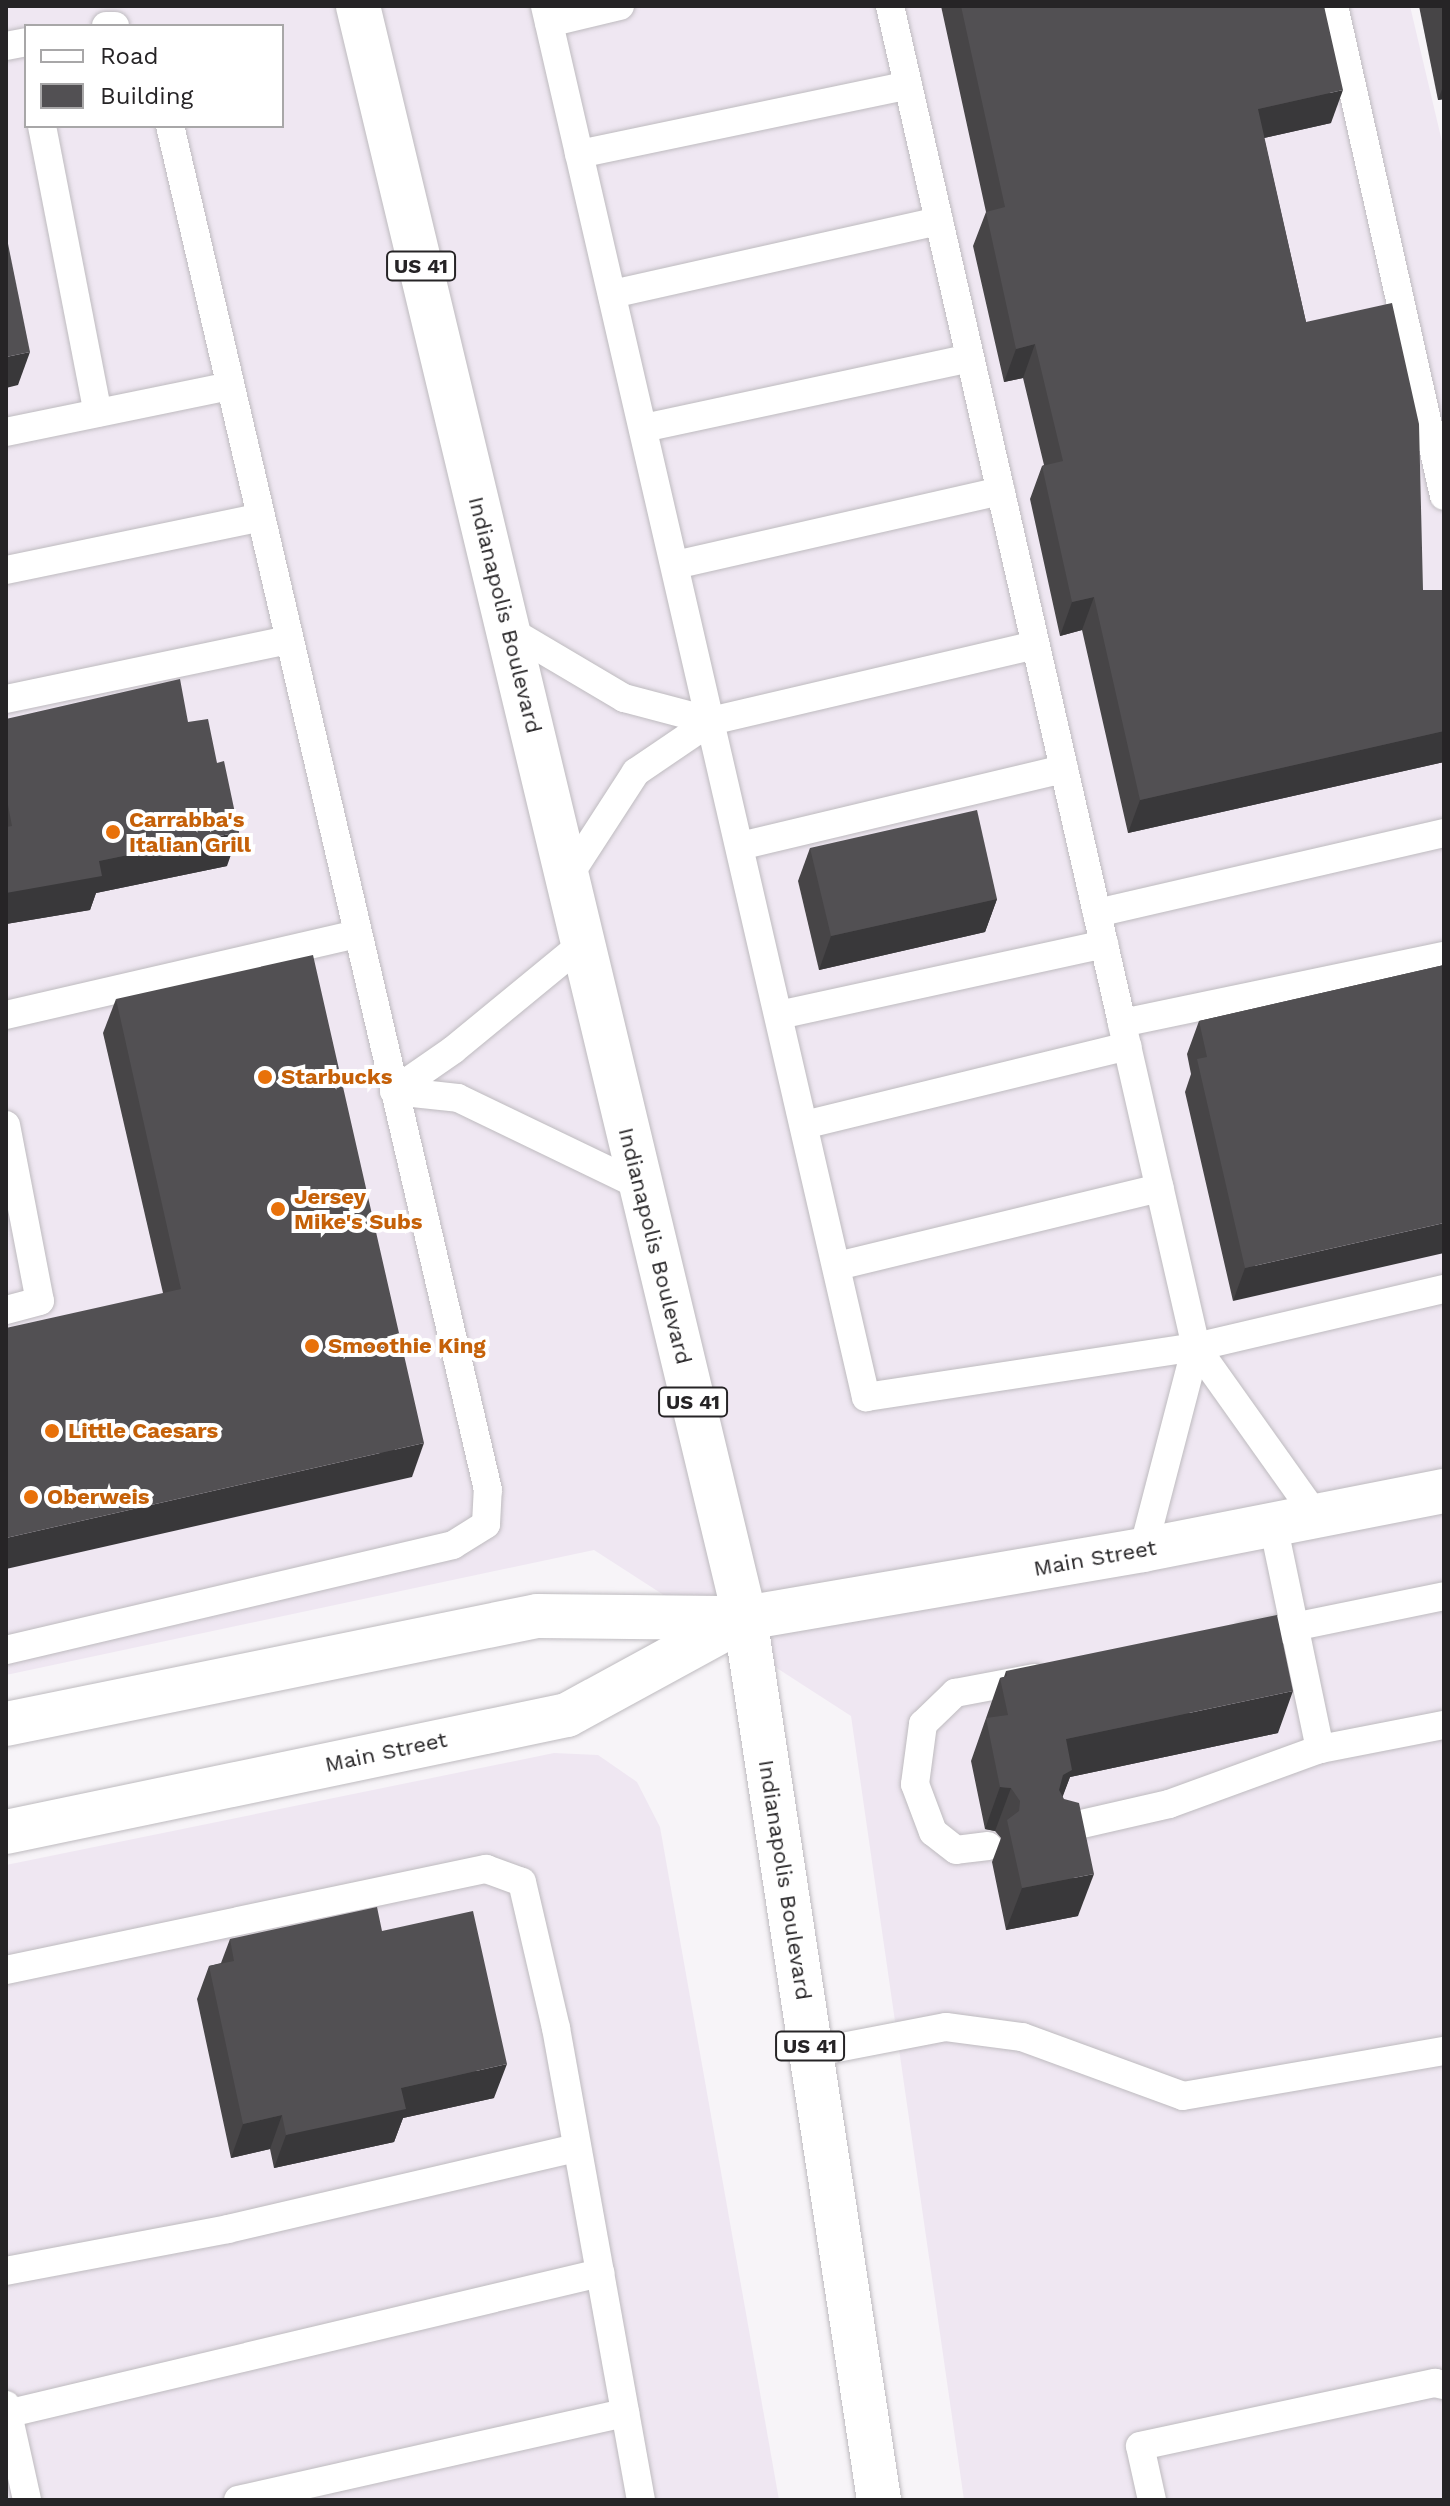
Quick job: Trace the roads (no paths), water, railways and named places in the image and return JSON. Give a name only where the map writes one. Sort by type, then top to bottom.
[{"type":"main road","name":"Indianapolis Boulevard","points":[[358,6],[745,1618],[811,2053],[885,2492]]},
{"type":"main road","name":"Main Street","points":[[6,1724],[537,1616],[745,1618],[1143,1550],[1444,1491]]},
{"type":"main road","name":"Main Street","points":[[6,1832],[567,1715],[745,1618]]},
{"type":"lane","points":[[620,6],[547,14],[866,1397],[1196,1347],[1444,1289]]},
{"type":"lane","points":[[890,6],[1196,1347],[1316,1516]]},
{"type":"lane","points":[[1334,6],[1444,496]]},
{"type":"lane","points":[[579,154],[908,85]]},
{"type":"lane","points":[[42,128],[98,413]]},
{"type":"lane","points":[[6,1650],[453,1545],[486,1524],[488,1490],[170,128]]},
{"type":"lane","points":[[612,294],[939,221]]},
{"type":"lane","points":[[644,428],[970,358]]},
{"type":"lane","points":[[6,432],[230,386]]},
{"type":"lane","points":[[675,565],[1001,491]]},
{"type":"lane","points":[[6,570],[261,517]]},
{"type":"lane","points":[[509,630],[624,698],[711,721]]},
{"type":"lane","points":[[6,699],[289,640]]},
{"type":"lane","points":[[568,877],[636,772],[711,721],[1035,645]]},
{"type":"lane","points":[[740,846],[1064,769]]},
{"type":"lane","points":[[1097,913],[1444,833]]},
{"type":"lane","points":[[6,1015],[357,934]]},
{"type":"lane","points":[[394,1091],[453,1050],[582,944]]},
{"type":"lane","points":[[779,1015],[1104,944]]},
{"type":"lane","points":[[804,1125],[1124,1035],[1444,956]]},
{"type":"lane","points":[[394,1091],[458,1098],[641,1186]]},
{"type":"lane","points":[[6,1125],[40,1301],[6,1310]]},
{"type":"lane","points":[[837,1266],[1160,1188]]},
{"type":"lane","points":[[1143,1550],[1196,1347]]},
{"type":"lane","points":[[1273,1524],[1320,1749]]},
{"type":"lane","points":[[1217,1642],[1444,1596]]},
{"type":"lane","points":[[988,1846],[956,1850],[933,1832],[915,1784],[923,1724],[955,1693],[1063,1672]]},
{"type":"lane","points":[[1060,1829],[1169,1804],[1320,1749],[1444,1725]]},
{"type":"lane","points":[[6,1970],[486,1869],[522,1882],[556,2028],[641,2500]]},
{"type":"lane","points":[[811,2053],[946,2027],[1022,2037],[1183,2096],[1444,2051]]},
{"type":"lane","points":[[6,2271],[228,2229],[577,2148]]},
{"type":"lane","points":[[27,2500],[7,2411],[600,2273]]},
{"type":"lane","points":[[1152,2500],[1140,2446],[1435,2383],[1444,2385]]},
{"type":"lane","points":[[238,2500],[625,2413]]},
{"type":"place","name":"Carrabba's Italian Grill","points":[[113,832]]},
{"type":"place","name":"Starbucks","points":[[265,1077]]},
{"type":"place","name":"Jersey Mike's Subs","points":[[278,1209]]},
{"type":"place","name":"Smoothie King","points":[[312,1346]]},
{"type":"place","name":"Little Caesars","points":[[52,1431]]},
{"type":"place","name":"Oberweis","points":[[31,1497]]}]
